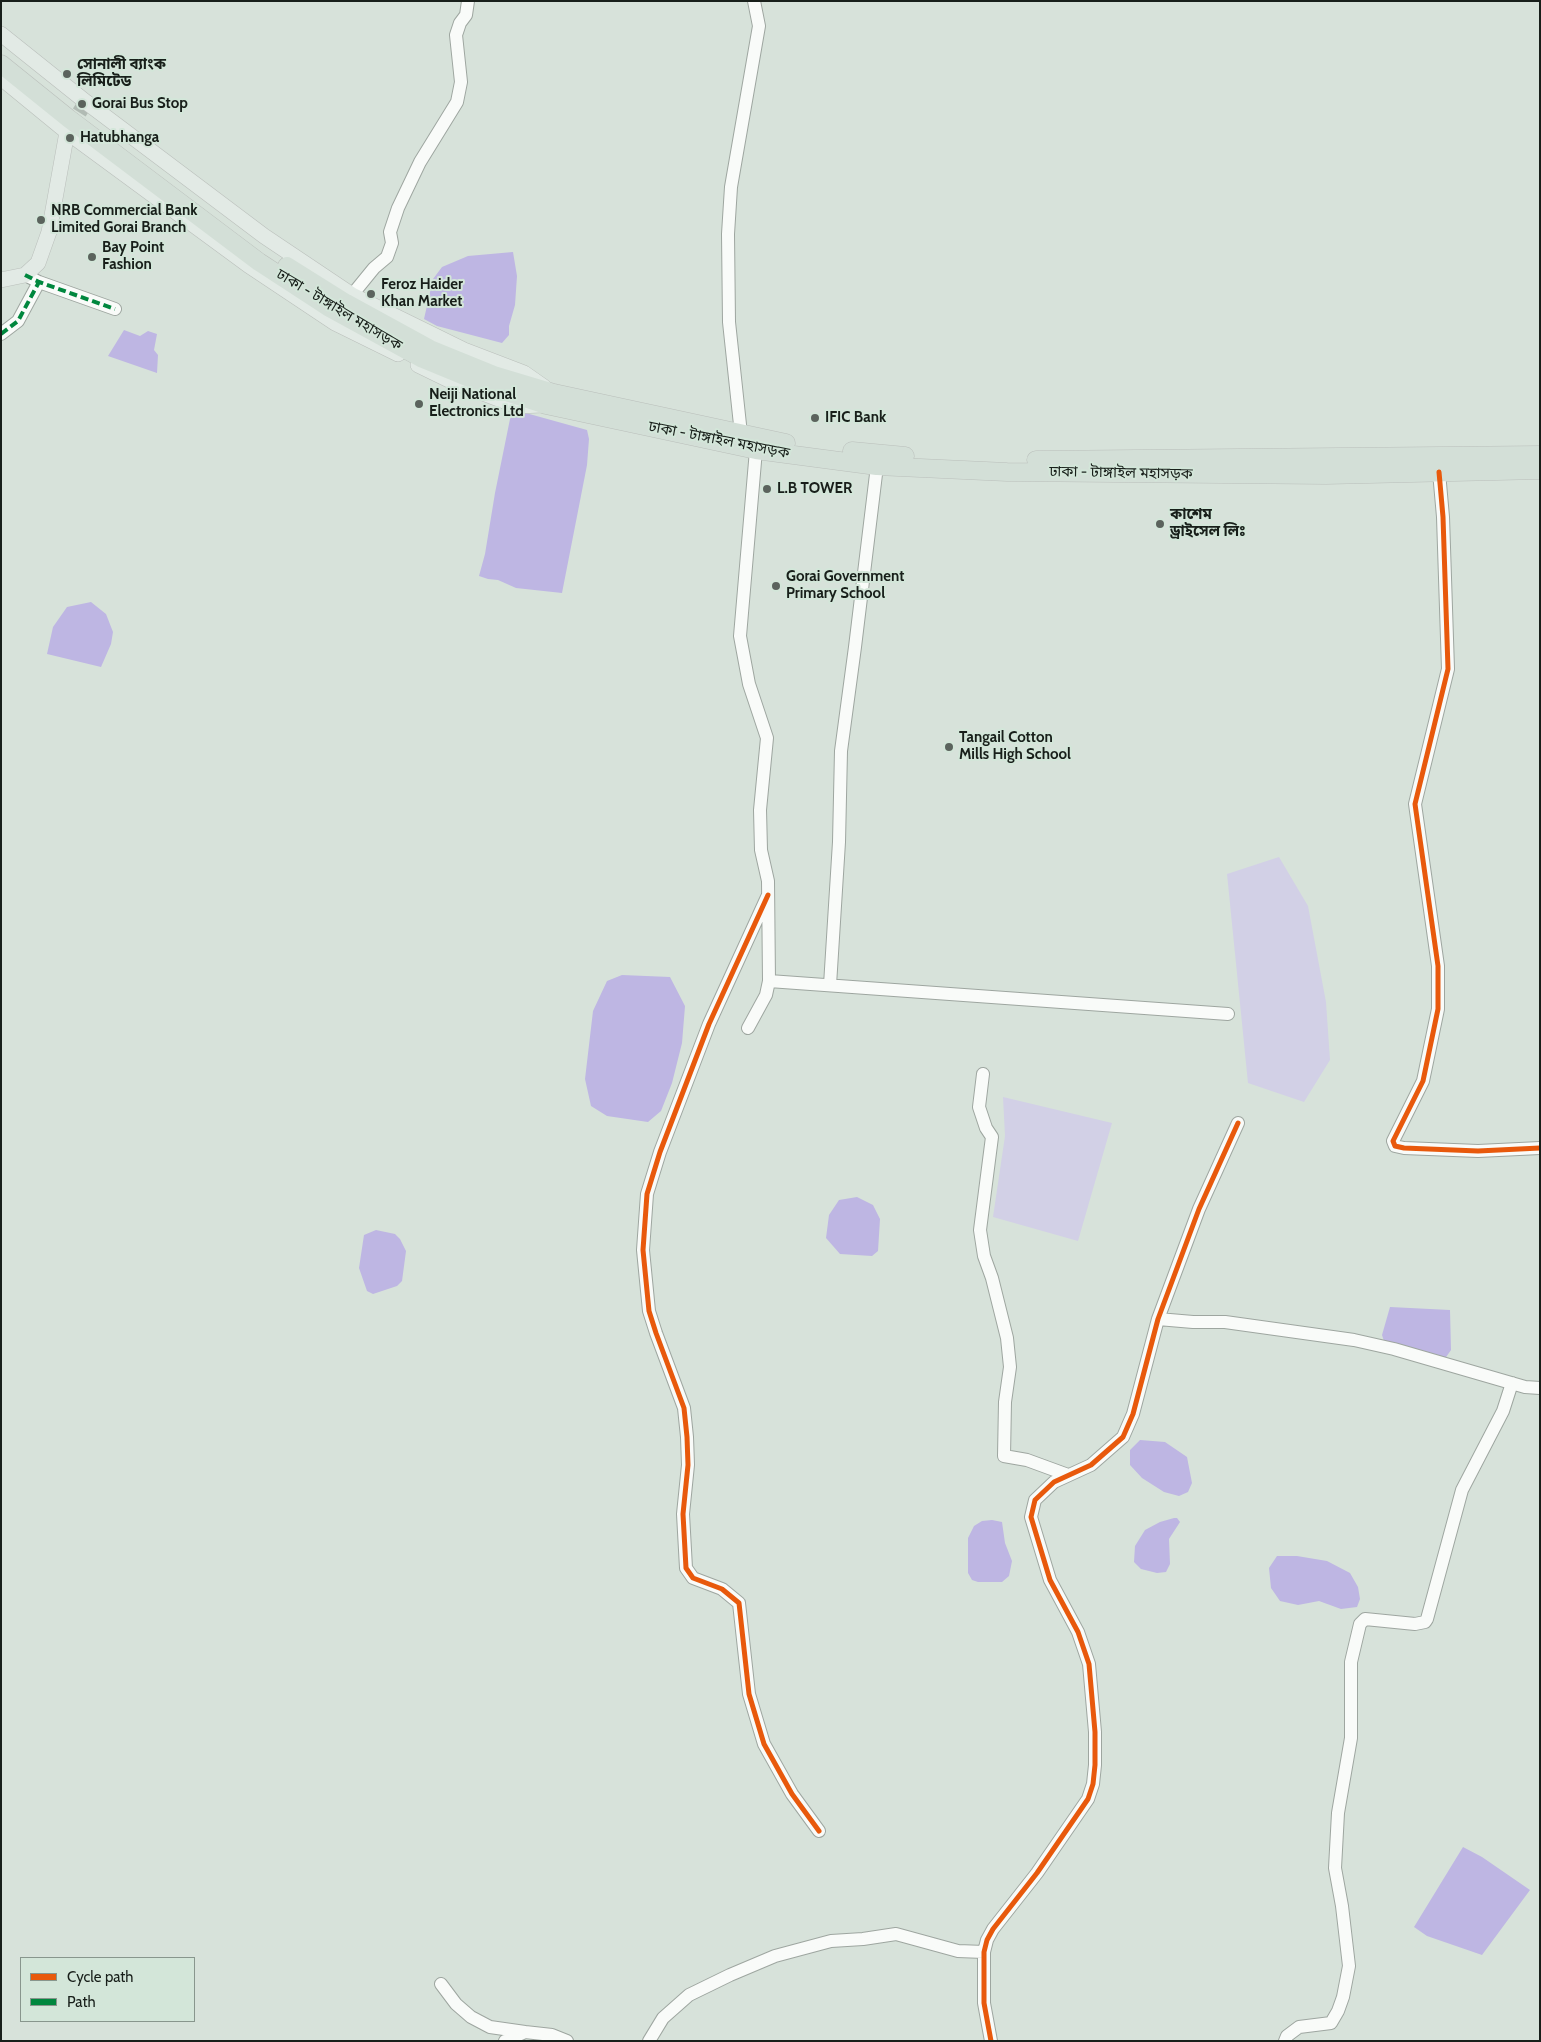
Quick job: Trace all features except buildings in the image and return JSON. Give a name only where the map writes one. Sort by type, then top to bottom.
[{"type":"highway","name":"ঢাকা - টাঙ্গাইল মহাসড়ক","points":[[1,51],[76,111],[267,253],[346,303],[430,349],[550,399],[756,450],[877,466],[1007,472],[1262,466],[1540,455]]},
{"type":"highway","name":"ঢাকা - টাঙ্গাইল মহাসড়ক","points":[[1,64],[68,118],[259,262],[328,307],[423,359],[491,387],[794,444],[876,454],[958,460],[1262,466],[1326,475],[1540,470]]},
{"type":"main road","points":[[1,34],[86,102],[264,236],[352,295],[464,350],[524,373],[550,399]]},
{"type":"main road","points":[[1,78],[66,132],[248,265],[335,323],[451,381],[517,406],[550,399]]},
{"type":"main road","points":[[1,280],[32,278],[49,232],[66,132]]},
{"type":"street","points":[[352,295],[374,268],[388,257],[392,243],[390,232],[398,208],[420,162],[457,102],[461,82],[456,35],[460,23],[466,15],[468,1]]},
{"type":"street","points":[[741,434],[729,322],[728,234],[731,187],[759,26],[754,1]]},
{"type":"street","points":[[1,334],[18,321],[32,278],[115,309]]},
{"type":"street","points":[[748,1028],[766,995],[768,981],[768,881],[761,850],[760,810],[767,738],[749,684],[740,636],[756,450]]},
{"type":"street","points":[[830,985],[839,842],[841,751],[856,647],[877,466]]},
{"type":"street","points":[[1439,472],[1443,517],[1448,669],[1415,804],[1438,966],[1438,1009],[1423,1081],[1393,1141],[1395,1146],[1404,1148],[1468,1151],[1540,1148]]},
{"type":"street","points":[[768,894],[709,1024],[660,1152],[646,1194],[643,1250],[649,1311],[684,1408],[688,1465],[683,1514],[686,1568],[693,1578],[722,1589],[739,1603],[749,1694],[764,1744],[792,1794],[819,1830]]},
{"type":"street","points":[[768,981],[1228,1014]]},
{"type":"street","points":[[983,1074],[979,1107],[986,1128],[992,1137],[980,1230],[984,1256],[992,1278],[1007,1338],[1010,1367],[1005,1402],[1004,1456],[1027,1460],[1068,1475]]},
{"type":"street","points":[[991,2041],[984,2003],[984,1952],[993,1929],[1037,1873],[1078,1814],[1088,1799],[1093,1784],[1095,1732],[1089,1664],[1078,1632],[1050,1580],[1031,1517],[1035,1500],[1054,1482],[1091,1465],[1123,1437],[1133,1414],[1158,1319],[1199,1209],[1238,1123]]},
{"type":"street","points":[[1158,1319],[1225,1322],[1354,1340],[1394,1348],[1525,1387],[1540,1388]]},
{"type":"street","points":[[1285,2041],[1287,2036],[1299,2027],[1331,2023],[1338,2012],[1343,1997],[1349,1966],[1342,1906],[1335,1868],[1338,1813],[1350,1738],[1351,1662],[1360,1624],[1365,1619],[1415,1624],[1425,1622],[1428,1619],[1462,1490],[1503,1411],[1512,1383]]},
{"type":"street","points":[[649,2041],[663,2018],[689,1995],[775,1956],[831,1940],[896,1934],[958,1951],[984,1952]]},
{"type":"street","points":[[441,1984],[456,2004],[471,2017],[490,2027],[552,2034],[567,2041]]},
{"type":"street","points":[[505,2041],[525,2032]]},
{"type":"shaded area","points":[[513,252],[517,276],[515,305],[509,326],[509,335],[502,343],[437,326],[424,319],[433,279],[442,267],[468,256]]},
{"type":"shaded area","points":[[124,330],[140,336],[148,331],[157,334],[154,350],[158,355],[157,373],[108,356]]},
{"type":"shaded area","points":[[515,410],[587,430],[589,439],[587,465],[562,593],[516,588],[498,580],[479,576],[485,554],[510,419]]},
{"type":"shaded area","points":[[91,602],[106,614],[113,632],[111,644],[101,667],[47,654],[53,627],[67,607]]},
{"type":"shaded area","points":[[1279,857],[1308,906],[1326,1002],[1330,1060],[1304,1102],[1248,1083],[1227,874]]},
{"type":"shaded area","points":[[622,975],[670,977],[685,1006],[682,1043],[672,1083],[661,1111],[648,1122],[607,1116],[591,1106],[585,1079],[593,1011],[607,981]]},
{"type":"shaded area","points":[[1003,1097],[1112,1123],[1078,1241],[993,1217],[1005,1136]]},
{"type":"shaded area","points":[[857,1197],[873,1205],[880,1219],[878,1251],[872,1256],[840,1254],[826,1238],[829,1215],[839,1200]]},
{"type":"shaded area","points":[[376,1230],[395,1234],[406,1251],[402,1281],[397,1286],[373,1294],[367,1291],[359,1268],[364,1235]]},
{"type":"shaded area","points":[[1390,1307],[1450,1310],[1451,1350],[1444,1360],[1385,1344],[1382,1335]]},
{"type":"shaded area","points":[[1140,1440],[1165,1442],[1187,1457],[1192,1483],[1188,1492],[1179,1496],[1164,1492],[1142,1478],[1130,1465],[1130,1450]]},
{"type":"shaded area","points":[[1177,1518],[1180,1522],[1169,1539],[1170,1564],[1166,1572],[1157,1573],[1141,1569],[1134,1562],[1135,1546],[1145,1530],[1160,1522]]},
{"type":"shaded area","points":[[982,1521],[1002,1522],[1005,1543],[1012,1561],[1009,1576],[1002,1582],[978,1582],[972,1580],[968,1573],[968,1538],[974,1526]]},
{"type":"shaded area","points":[[1277,1556],[1297,1556],[1327,1561],[1350,1573],[1358,1587],[1360,1599],[1357,1607],[1341,1609],[1319,1601],[1298,1605],[1280,1601],[1271,1588],[1269,1568]]},
{"type":"shaded area","points":[[1463,1847],[1482,1857],[1530,1890],[1482,1955],[1427,1936],[1414,1927]]},
{"type":"tunnel","points":[[67,132],[86,102]]},
{"type":"marked path","points":[[25,275],[39,282],[115,309]]},
{"type":"marked path","points":[[1,334],[18,321],[39,282]]},
{"type":"cycle path","points":[[1439,472],[1443,517],[1448,669],[1415,804],[1438,966],[1438,1009],[1423,1081],[1393,1141],[1395,1146],[1404,1148],[1478,1151],[1540,1148]]},
{"type":"cycle path","points":[[768,895],[709,1024],[660,1152],[647,1194],[643,1250],[649,1311],[684,1408],[688,1465],[683,1514],[686,1568],[693,1578],[722,1589],[739,1603],[749,1694],[764,1744],[792,1794],[819,1831]]},
{"type":"cycle path","points":[[991,2041],[984,2003],[984,1952],[987,1940],[993,1929],[1037,1873],[1088,1799],[1093,1784],[1095,1765],[1095,1732],[1089,1664],[1078,1632],[1050,1580],[1031,1517],[1035,1500],[1054,1482],[1091,1465],[1123,1437],[1133,1414],[1158,1319],[1199,1209],[1238,1123]]},
{"type":"place","name":"সোনালী ব্যাংক লিমিটেড","points":[[67,74]]},
{"type":"place","name":"Gorai Bus Stop","points":[[82,104]]},
{"type":"place","name":"Hatubhanga","points":[[70,138]]},
{"type":"place","name":"NRB Commercial Bank Limited Gorai Branch","points":[[41,220]]},
{"type":"place","name":"Bay Point Fashion","points":[[92,257]]},
{"type":"place","name":"Feroz Haider Khan Market","points":[[371,294]]},
{"type":"place","name":"Neiji National Electronics Ltd","points":[[419,404]]},
{"type":"place","name":"IFIC Bank","points":[[815,418]]},
{"type":"place","name":"L.B TOWER","points":[[767,489]]},
{"type":"place","name":"কাশেম ড্রাইসেল লিঃ","points":[[1160,524]]},
{"type":"place","name":"Gorai Government Primary School","points":[[776,586]]},
{"type":"place","name":"Tangail Cotton Mills High School","points":[[949,747]]}]
